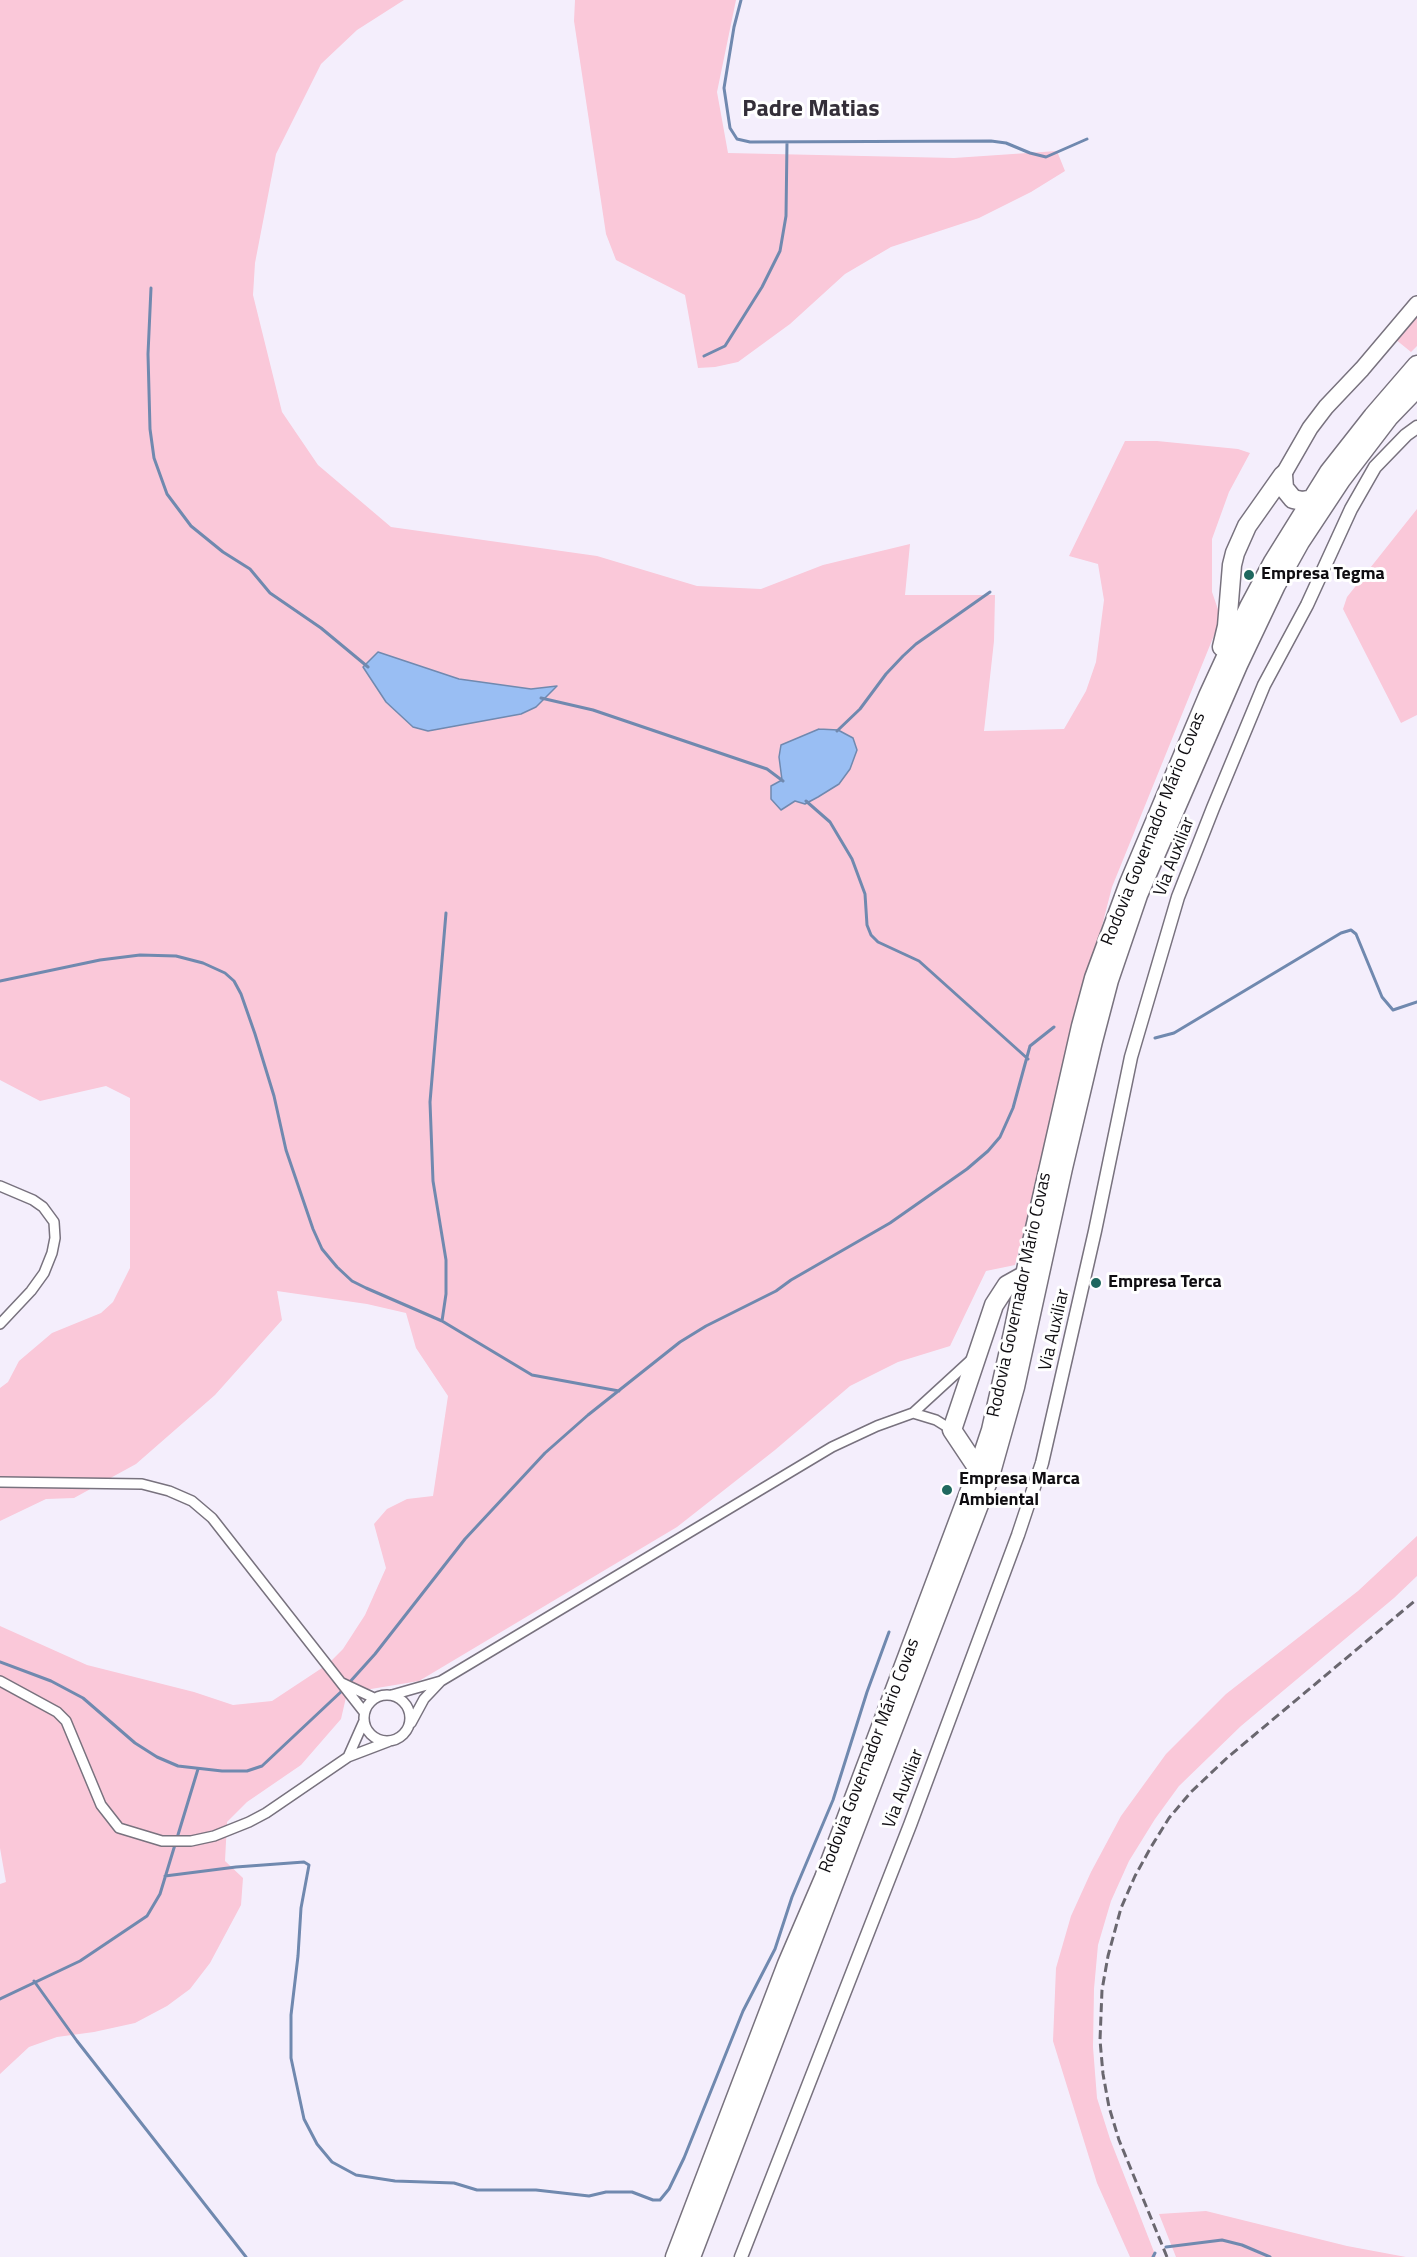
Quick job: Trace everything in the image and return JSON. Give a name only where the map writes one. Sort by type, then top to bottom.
[{"type":"highway","name":"Rodovia Governador Mário Covas","points":[[675,2257],[787,1964],[824,1878],[978,1469],[990,1430],[1094,978],[1129,883],[1208,696],[1249,607],[1273,562],[1329,471],[1417,365]]},
{"type":"highway","name":"Rodovia Governador Mário Covas","points":[[691,2257],[990,1476],[1015,1387],[1093,1041],[1109,980],[1138,895],[1234,674],[1276,585],[1300,542],[1341,480],[1389,417],[1417,388]]},
{"type":"highway","points":[[1283,475],[1284,488],[1293,499],[1313,500]]},
{"type":"highway","points":[[1208,696],[1227,627],[1235,553],[1247,526],[1283,475]]},
{"type":"highway","points":[[978,1469],[952,1430],[975,1355],[994,1305],[1007,1285],[1025,1275]]},
{"type":"main road","points":[[1283,475],[1310,428],[1326,407],[1362,369],[1417,304]]},
{"type":"street","name":"Via Auxiliar","points":[[741,2257],[914,1815],[1018,1535],[1042,1463],[1093,1241],[1131,1057],[1178,897],[1264,685],[1307,605],[1351,509],[1375,467],[1417,427]]},
{"type":"street","points":[[0,1186],[33,1200],[43,1207],[54,1222],[55,1238],[44,1273],[31,1291],[0,1323]]},
{"type":"street","points":[[348,1757],[368,1704],[374,1698],[441,1681],[813,1458],[878,1426],[913,1413],[975,1355]]},
{"type":"street","points":[[913,1413],[936,1420],[952,1430]]},
{"type":"street","points":[[0,1482],[142,1484],[169,1491],[192,1502],[212,1518],[342,1683],[364,1717],[367,1730],[373,1737],[390,1741]]},
{"type":"street","points":[[0,1681],[57,1712],[66,1721],[95,1794],[119,1828],[162,1841],[191,1841],[214,1836],[249,1822],[266,1813],[348,1757],[399,1738],[405,1732],[424,1699],[441,1681]]},
{"type":"street","points":[[342,1683],[374,1698]]},
{"type":"street","points":[[392,1695],[400,1699],[410,1714],[405,1732]]},
{"type":"shaded area","points":[[0,0],[404,0],[357,30],[321,64],[276,154],[255,263],[253,295],[282,412],[318,465],[391,527],[597,556],[697,586],[761,589],[823,565],[910,544],[905,595],[995,595],[994,641],[984,731],[1064,729],[1086,691],[1096,662],[1104,600],[1098,564],[1069,556],[1125,441],[1157,441],[1238,449],[1250,453],[1229,492],[1212,539],[1212,592],[1221,618],[1112,887],[1015,1265],[986,1271],[950,1346],[898,1362],[850,1386],[775,1450],[677,1527],[419,1681],[347,1693],[341,1719],[301,1765],[247,1802],[227,1822],[225,1861],[243,1878],[241,1905],[210,1963],[190,1989],[167,2006],[135,2023],[57,2037],[29,2047],[0,2074],[0,1884],[6,1882],[0,1848],[0,1626],[87,1665],[194,1692],[233,1705],[272,1701],[328,1664],[343,1649],[365,1615],[386,1568],[374,1524],[387,1509],[407,1499],[433,1496],[448,1396],[416,1348],[406,1313],[367,1304],[277,1291],[282,1320],[215,1395],[136,1464],[74,1498],[46,1499],[0,1521],[0,1388],[8,1382],[19,1361],[52,1333],[101,1313],[113,1302],[130,1268],[130,1098],[106,1086],[40,1101],[0,1080]],"holes":[[[378,652],[459,679],[531,689],[557,687],[521,714],[428,731],[413,727],[386,702],[363,667]],[[819,729],[771,799],[771,786],[782,780],[781,745]]]},
{"type":"shaded area","points":[[575,0],[736,0],[717,92],[728,153],[954,158],[1057,151],[1065,171],[1031,192],[979,218],[891,247],[845,274],[790,324],[738,362],[698,368],[685,295],[616,260],[606,234],[574,21]]},
{"type":"shaded area","points":[[1417,302],[1417,346],[1411,352],[1395,339]]},
{"type":"shaded area","points":[[1417,509],[1417,715],[1401,723],[1343,609],[1347,597]]},
{"type":"shaded area","points":[[1417,1536],[1417,1576],[1394,1598],[1241,1726],[1179,1786],[1129,1861],[1111,1901],[1098,1945],[1094,1989],[1093,2047],[1097,2098],[1110,2139],[1156,2257],[1130,2257],[1097,2183],[1053,2041],[1056,1968],[1071,1916],[1121,1816],[1166,1754],[1226,1694],[1358,1591]]},
{"type":"shaded area","points":[[1206,2211],[1347,2246],[1406,2257],[1176,2257],[1159,2214]]},
{"type":"water","points":[[378,652],[459,679],[531,689],[557,686],[536,707],[521,714],[428,731],[413,727],[386,702],[363,667]]},
{"type":"water","points":[[819,729],[838,730],[853,738],[857,750],[850,769],[839,784],[818,797],[805,804],[795,801],[781,810],[771,799],[771,786],[782,780],[779,757],[781,745]]},
{"type":"waterway","points":[[741,0],[724,88],[730,128],[737,139],[750,142],[991,141],[1006,143],[1046,157],[1087,139]]},
{"type":"waterway","points":[[704,356],[725,346],[762,287],[780,251],[786,216],[787,142]]},
{"type":"waterway","points":[[151,288],[148,354],[150,429],[154,458],[167,494],[191,526],[223,552],[250,569],[270,593],[321,628],[368,667]]},
{"type":"waterway","points":[[837,731],[860,709],[886,674],[916,644],[990,592]]},
{"type":"waterway","points":[[541,698],[593,710],[767,769],[783,781]]},
{"type":"waterway","points":[[806,801],[830,822],[852,859],[865,894],[867,925],[871,935],[878,942],[919,961],[1028,1059]]},
{"type":"waterway","points":[[442,1321],[446,1294],[446,1260],[433,1181],[430,1102],[446,913]]},
{"type":"waterway","points":[[1155,1038],[1174,1033],[1341,933],[1351,930],[1356,934],[1382,997],[1393,1010],[1417,1002]]},
{"type":"waterway","points":[[0,981],[100,960],[140,955],[176,956],[203,963],[225,973],[234,981],[241,994],[255,1034],[274,1096],[286,1150],[313,1229],[322,1249],[337,1267],[352,1281],[442,1321],[532,1375],[619,1391]]},
{"type":"waterway","points":[[348,1684],[375,1654],[465,1539],[545,1453],[588,1415],[680,1342],[706,1326],[776,1291],[890,1223],[967,1169],[988,1151],[1000,1137],[1013,1108],[1030,1046],[1054,1027]]},
{"type":"waterway","points":[[165,1876],[236,1867],[304,1862],[309,1865],[301,1908],[291,2015],[291,2058],[304,2119],[317,2144],[332,2162],[356,2175],[395,2181],[454,2183],[477,2190],[536,2190],[589,2196],[606,2192],[632,2192],[653,2200],[660,2200],[669,2189],[684,2158],[743,2011],[775,1949],[792,1897],[833,1800],[867,1692],[889,1632]]},
{"type":"waterway","points":[[0,1662],[51,1681],[83,1698],[135,1743],[157,1757],[178,1766],[222,1771],[247,1771],[262,1766],[344,1689]]},
{"type":"waterway","points":[[0,1999],[80,1961],[147,1916],[160,1894],[198,1769]]},
{"type":"waterway","points":[[34,1981],[77,2041],[246,2257]]},
{"type":"waterway","points":[[1166,2247],[1222,2240],[1242,2245],[1270,2257]]},
{"type":"waterway","points":[[1153,2257],[1155,2253]]},
{"type":"railway","points":[[1167,2257],[1119,2140],[1109,2107],[1103,2074],[1100,2040],[1102,1990],[1108,1956],[1121,1908],[1151,1847],[1169,1818],[1191,1792],[1228,1757],[1417,1599]]},
{"type":"place","name":"Empresa Tegma","points":[[1249,575]]},
{"type":"place","name":"Empresa Terca","points":[[1096,1283]]},
{"type":"place","name":"Empresa Marca Ambiental","points":[[947,1490]]},
{"type":"district","name":"Padre Matias","points":[[811,110]]}]
